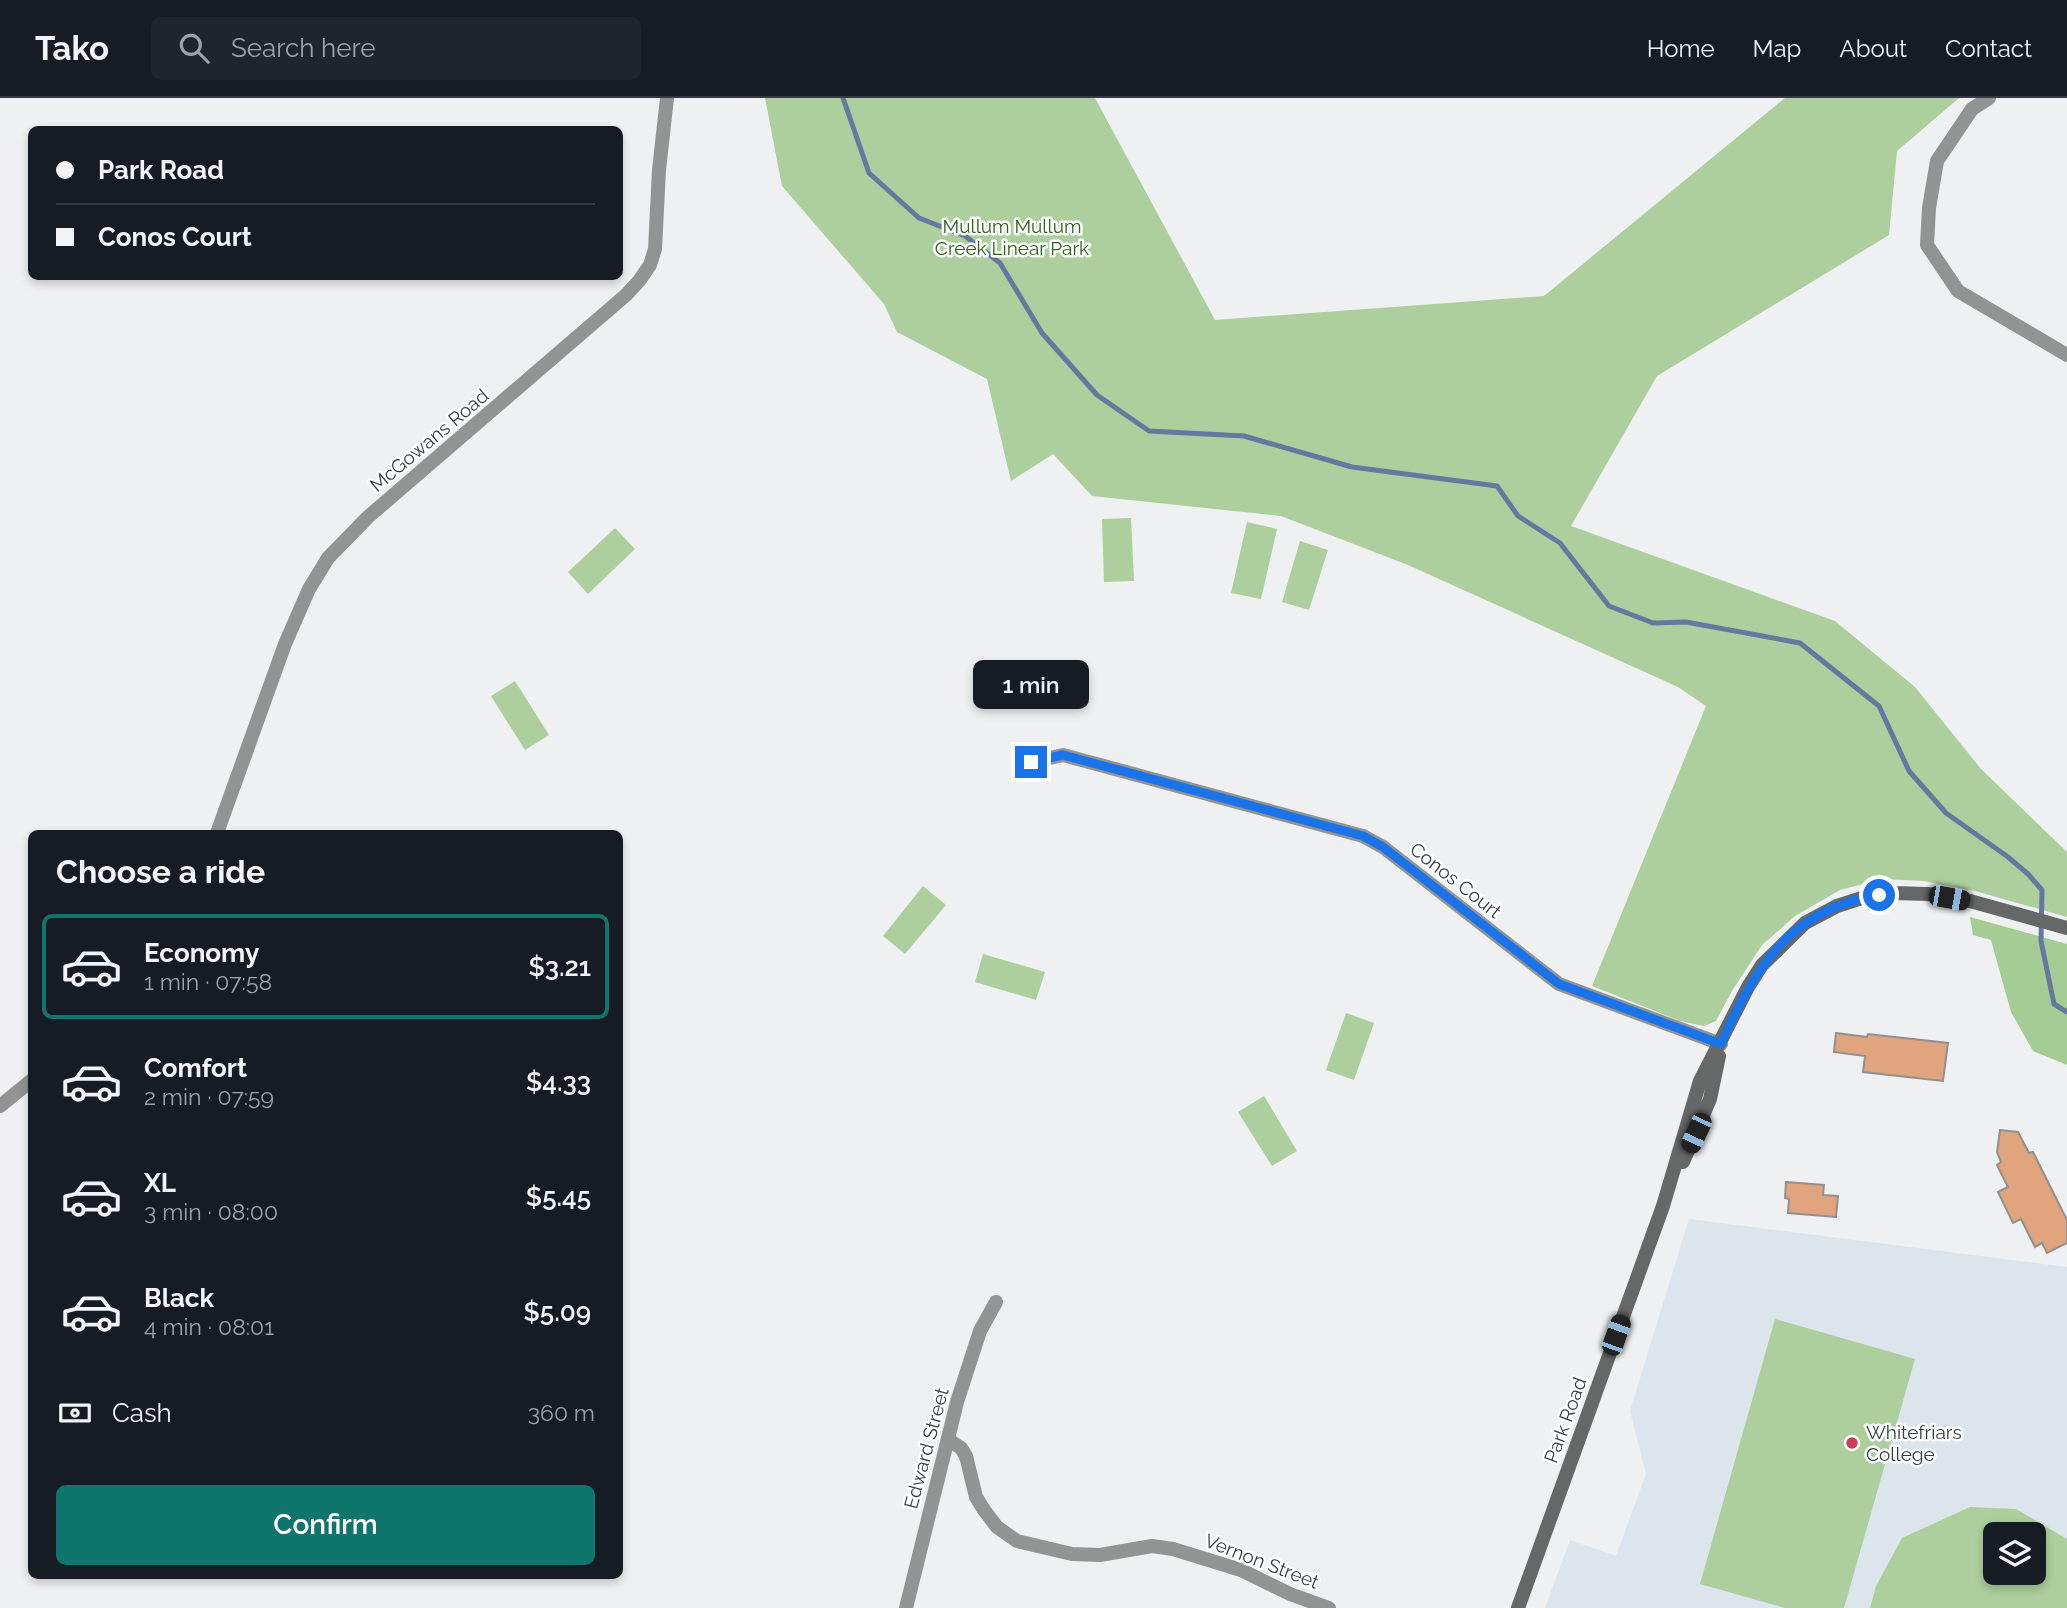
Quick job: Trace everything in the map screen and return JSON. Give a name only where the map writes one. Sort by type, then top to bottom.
[{"type":"street","name":"McGowans Road","points":[[218,830],[285,644],[309,589],[328,558],[368,517],[626,295],[650,265],[655,249],[657,196],[667,98]]},
{"type":"street","points":[[1989,98],[1972,109],[1937,161],[1928,208],[1927,245],[1958,291],[2067,355]]},
{"type":"street","name":"Conos Court","points":[[1031,762],[1063,755],[1363,836],[1383,847],[1559,984],[1721,1044]]},
{"type":"street","name":"Park Road","points":[[1518,1608],[1663,1206],[1707,1111],[1721,1044],[1748,987],[1762,965],[1805,923],[1837,906],[1865,897],[1894,893],[1928,894],[1970,901],[2067,928]]},
{"type":"street","points":[[0,1106],[28,1083]]},
{"type":"street","name":"Edward Street","points":[[906,1608],[968,1366],[980,1331],[996,1302]]},
{"type":"street","name":"Vernon Street","points":[[948,1440],[961,1448],[966,1456],[976,1497],[984,1510],[998,1527],[1017,1541],[1039,1548],[1091,1555],[1152,1546],[1173,1549],[1241,1570],[1290,1594],[1329,1608]]},
{"type":"shaded area","name":"Whitefriars College","points":[[1689,1219],[2067,1267],[2067,1608],[1545,1608],[1570,1540],[1616,1556],[1646,1474],[1630,1411]]},
{"type":"green space","name":"Mullum Mullum Creek Linear Park","points":[[765,98],[1095,98],[1215,320],[1544,296],[1785,98],[1959,98],[1897,151],[1889,235],[1657,376],[1571,526],[1835,621],[1915,687],[1981,769],[2067,852],[2067,917],[1975,891],[1923,881],[1883,879],[1840,890],[1795,916],[1762,945],[1716,1021],[1704,1026],[1680,1021],[1592,986],[1706,706],[1678,687],[1408,565],[1281,516],[1092,496],[1053,454],[1011,481],[987,379],[897,332],[884,304],[782,186]]},
{"type":"green space","points":[[1131,518],[1134,581],[1104,582],[1102,519]]},
{"type":"green space","points":[[1247,522],[1277,529],[1261,599],[1231,593]]},
{"type":"green space","points":[[615,528],[635,549],[588,594],[568,572]]},
{"type":"green space","points":[[1300,541],[1328,550],[1309,610],[1282,602]]},
{"type":"green space","points":[[515,681],[549,735],[525,750],[491,696]]},
{"type":"green space","points":[[923,886],[946,905],[905,954],[883,936]]},
{"type":"green space","points":[[1970,917],[2067,944],[2067,1065],[2033,1051],[2011,1012],[1991,940],[1973,935]]},
{"type":"green space","points":[[983,954],[1045,972],[1036,1000],[975,982]]},
{"type":"green space","points":[[1346,1013],[1374,1023],[1354,1080],[1326,1070]]},
{"type":"green space","points":[[1264,1096],[1297,1151],[1272,1166],[1238,1112]]},
{"type":"green space","points":[[1775,1319],[1915,1359],[1844,1608],[1785,1608],[1700,1584]]},
{"type":"green space","points":[[1970,1507],[2016,1509],[2038,1522],[1983,1522],[1983,1585],[2046,1585],[2046,1527],[2067,1539],[2067,1608],[1870,1608],[1876,1586],[1902,1538]]},
{"type":"building","points":[[1836,1033],[1948,1043],[1943,1081],[1863,1072],[1865,1056],[1834,1052]]},
{"type":"building","points":[[2000,1130],[2018,1132],[2029,1153],[2033,1152],[2067,1220],[2067,1243],[2047,1253],[2042,1243],[2035,1247],[2021,1219],[2013,1223],[1998,1192],[2008,1187],[1997,1165],[2001,1162],[1997,1152]]},
{"type":"building","points":[[1786,1182],[1824,1185],[1823,1195],[1838,1196],[1836,1217],[1788,1213]]},
{"type":"waterway","points":[[843,98],[869,173],[919,218],[965,236],[1000,263],[1042,333],[1097,395],[1149,431],[1244,436],[1352,467],[1497,486],[1518,516],[1560,543],[1609,606],[1653,623],[1686,622],[1800,643],[1879,706],[1909,771],[1946,813],[2008,857],[2042,890],[2041,941],[2054,1004],[2067,1012]]},
{"type":"place","name":"Whitefriars College","points":[[1852,1443]]},
{"type":"route","points":[[1031,762],[1063,755],[1363,836],[1383,847],[1559,984],[1721,1044],[1748,987],[1762,965],[1782,944],[1805,923],[1837,906],[1879,895]]}]
